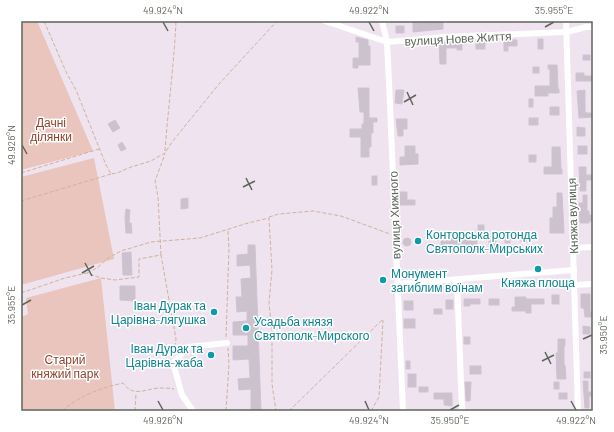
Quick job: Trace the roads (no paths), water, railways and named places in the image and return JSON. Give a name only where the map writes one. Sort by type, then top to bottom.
[{"type":"street","name":"вулиця Нове Життя","points":[[325,21],[387,42],[444,37],[567,32],[586,27],[593,27]]},
{"type":"street","name":"вулиця Хижного","points":[[382,21],[387,42],[403,411]]},
{"type":"street","name":"Княжа вулиця","points":[[566,21],[578,411]]},
{"type":"street","points":[[573,248],[593,247]]},
{"type":"street","points":[[397,284],[574,270]]},
{"type":"street","points":[[457,280],[462,411]]},
{"type":"street","points":[[574,286],[593,284]]},
{"type":"street","points":[[193,411],[182,395],[173,363],[188,347],[227,343]]},
{"type":"place","name":"Конторська ротонда Святополк-Мирських","points":[[418,241]]},
{"type":"place","name":"Княжа площа","points":[[538,269]]},
{"type":"place","name":"Монумент загиблим воїнам","points":[[383,280]]},
{"type":"place","name":"Іван Дурак та Царівна-лягушка","points":[[214,312]]},
{"type":"place","name":"Усадьба князя Святополк-Мирского","points":[[246,328]]},
{"type":"place","name":"Іван Дурак та Царівна-жаба","points":[[211,355]]},
{"type":"park label","name":"Дачні ділянки","points":[[51,129]]},
{"type":"park label","name":"Старий княжий парк","points":[[65,366]]}]
